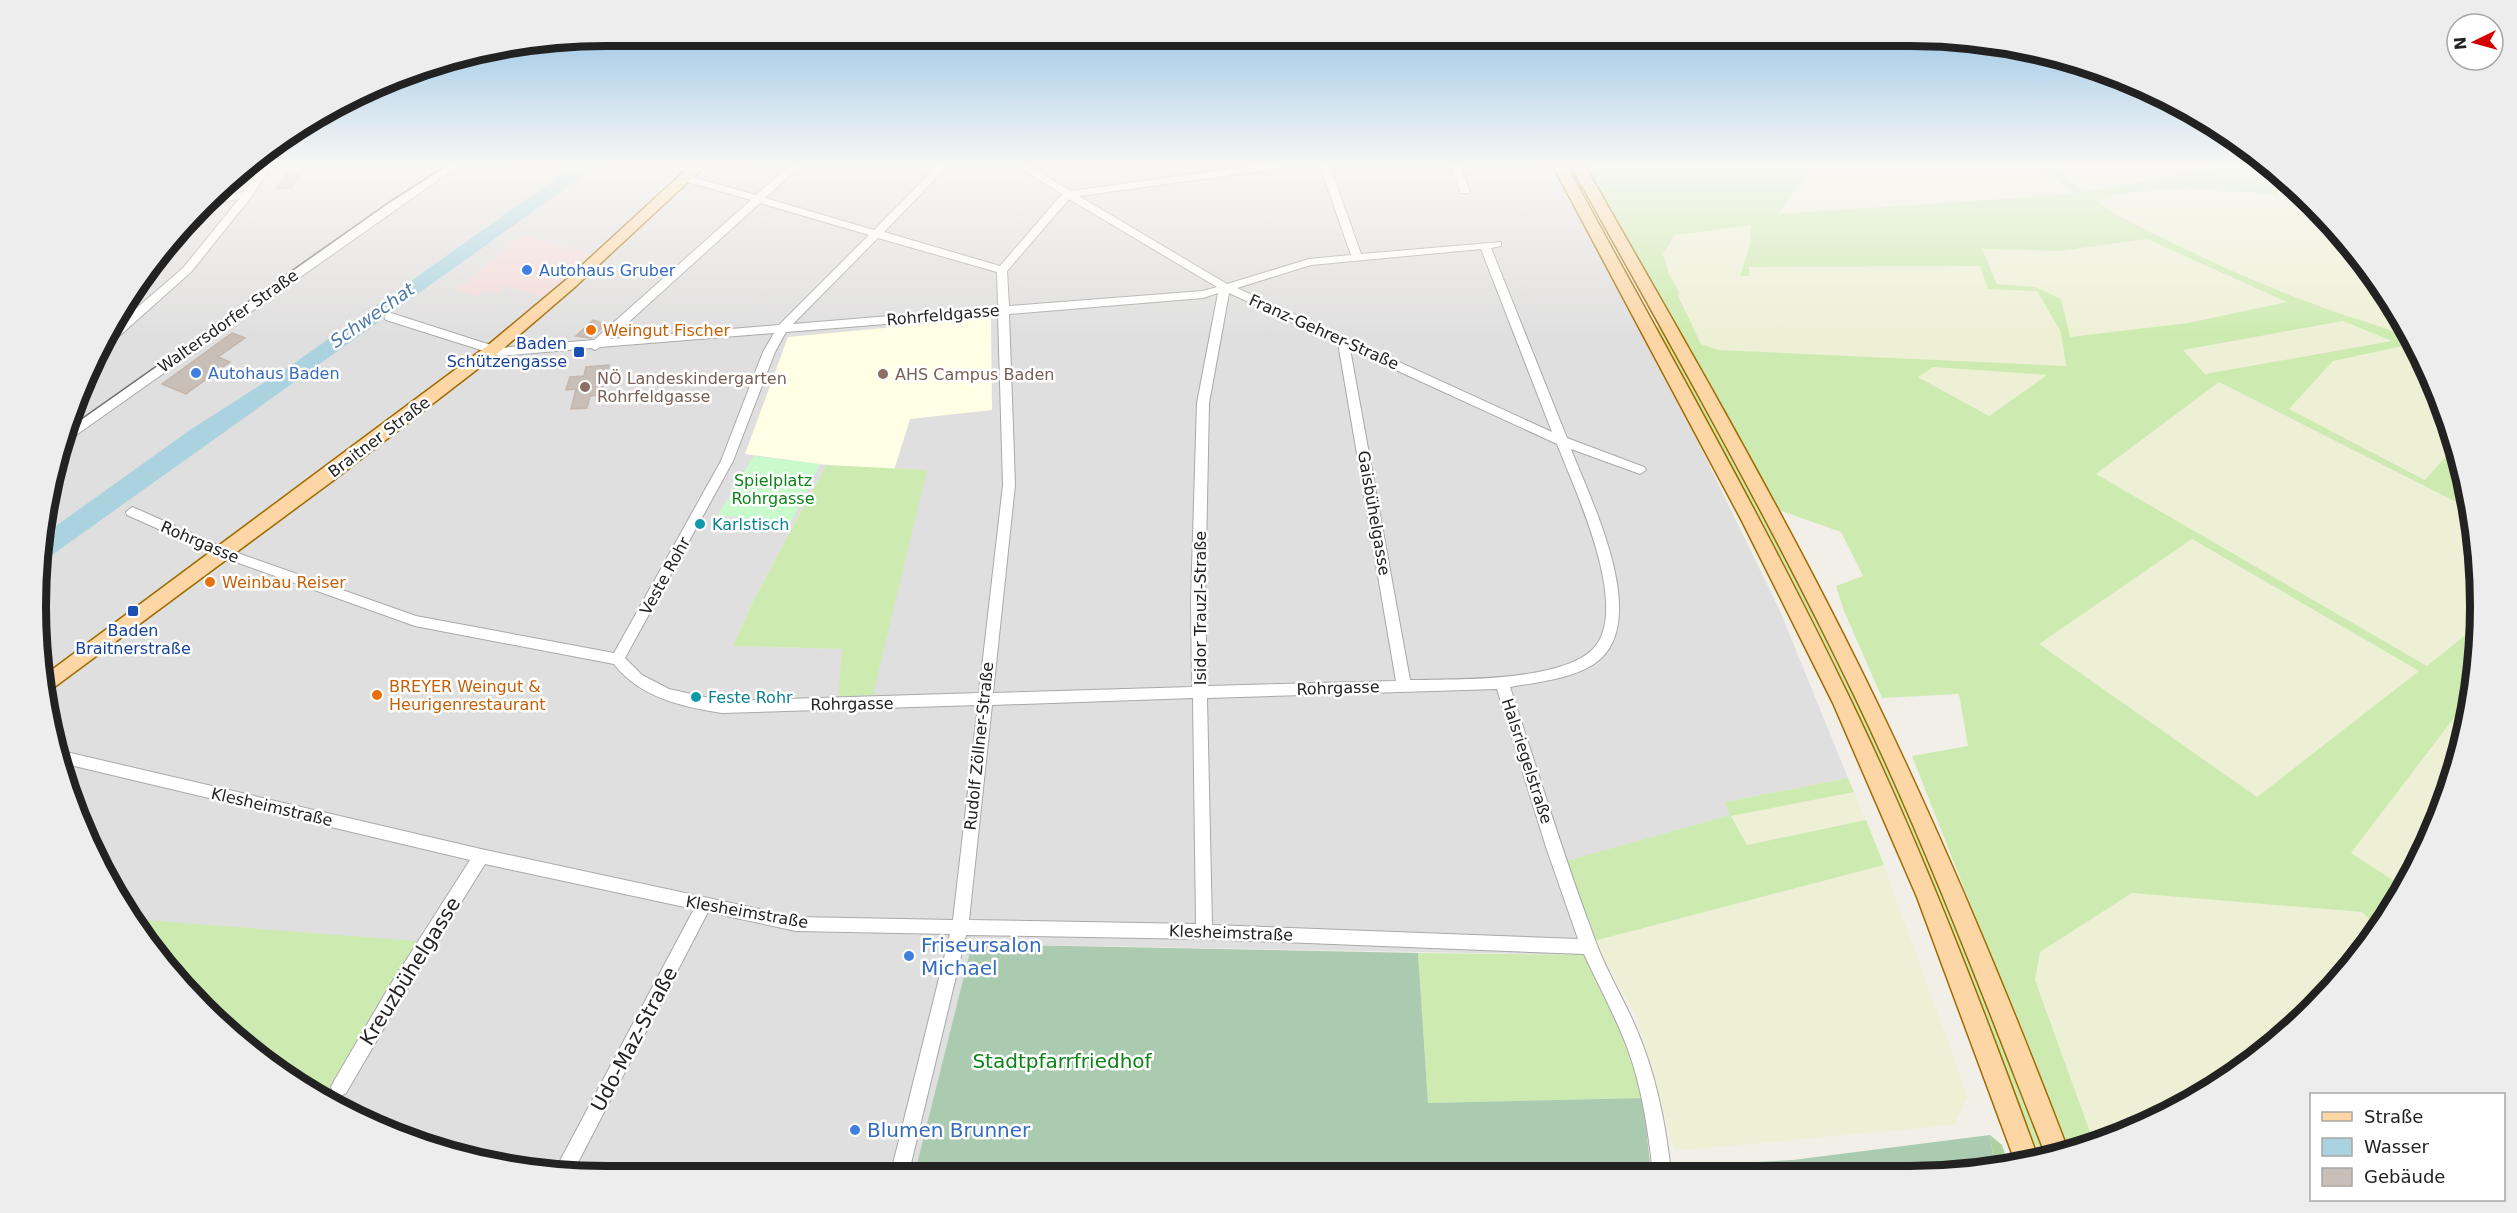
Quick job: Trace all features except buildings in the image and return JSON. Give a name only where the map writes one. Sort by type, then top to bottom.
[{"type":"main road","name":"Braitner Straße","points":[[51,681],[492,350],[563,290],[636,223]]},
{"type":"main road","points":[[1590,223],[1813,642],[1902,834],[1984,1038],[2025,1155]]},
{"type":"main road","points":[[1609,223],[1835,634],[1928,830],[2014,1036],[2055,1147]]},
{"type":"street","points":[[121,328],[187,270],[226,223]]},
{"type":"street","name":"Waltersdorfer Straße","points":[[75,430],[368,223]]},
{"type":"street","points":[[595,346],[733,223]]},
{"type":"street","points":[[837,223],[1002,270],[1043,223]]},
{"type":"street","name":"Veste Rohr","points":[[618,659],[727,461],[770,352],[783,328],[886,223]]},
{"type":"street","name":"Franz-Gehrer-Straße","points":[[1117,223],[1226,287],[1562,441],[1640,470]]},
{"type":"street","points":[[1345,223],[1357,257]]},
{"type":"street","name":"Rohrfeldgasse","points":[[390,317],[500,352],[595,346],[783,328],[1203,294],[1279,273],[1309,262],[1491,245]]},
{"type":"street","name":"Halsriegelstraße","points":[[1491,245],[1609,572],[1613,598],[1611,621],[1598,654],[1580,664],[1549,675],[1502,683],[1534,777],[1559,864],[1589,946],[1629,1032],[1649,1088],[1661,1166]]},
{"type":"street","name":"Rudolf Zöllner-Straße","points":[[901,1166],[960,928],[1009,485],[1002,270]]},
{"type":"street","name":"Isidor Trauzl-Straße","points":[[1204,932],[1198,601],[1203,403],[1226,287]]},
{"type":"street","name":"Gaisbühelgasse","points":[[1343,340],[1404,685]]},
{"type":"street","name":"Rohrgasse","points":[[132,512],[224,553],[415,621],[618,659],[623,667],[658,692],[693,703],[722,707],[1502,683]]},
{"type":"street","name":"Klesheimstraße","points":[[68,758],[481,856],[796,924],[1204,932],[1589,946]]},
{"type":"street","name":"Kreuzbühelgasse","points":[[340,1087],[395,993],[481,856]]},
{"type":"street","name":"Udo-Maz-Straße","points":[[567,1165],[704,905]]},
{"type":"shaded area","points":[[199,223],[1581,223],[1693,432],[1780,611],[1848,778],[1725,802],[1731,815],[1564,862],[1586,955],[972,944],[916,1166],[606,1166],[533,1162],[497,1156],[426,1137],[359,1109],[295,1072],[237,1028],[185,976],[162,947],[141,918],[104,854],[76,787],[66,751],[51,680],[48,643],[46,606],[51,533],[57,497],[76,426],[104,359],[122,326],[141,295],[185,237]],"holes":[[[991,318],[910,419],[894,470],[927,470],[842,649],[733,646],[752,603],[826,465],[745,454]]]},
{"type":"shaded area","points":[[2132,223],[2318,223],[2355,266],[2376,295],[2400,337],[2305,302],[2195,256]]},
{"type":"shaded area","points":[[1752,225],[1750,244],[1741,276],[1749,276],[1749,267],[1981,266],[1988,289],[2037,291],[2061,332],[2066,367],[1718,350],[1701,344],[1677,296],[1679,292],[1669,274],[1663,254],[1675,234]]},
{"type":"shaded area","name":"Autohaus Gruber","points":[[522,235],[591,254],[544,297],[506,286],[497,293],[484,290],[477,296],[456,291]]},
{"type":"shaded area","points":[[2147,239],[2288,302],[2188,323],[2069,337],[2035,287],[1997,284],[1982,249],[2060,251]]},
{"type":"shaded area","name":"AHS Campus Baden","points":[[991,318],[992,410],[910,419],[894,470],[820,464],[745,454],[788,337]]},
{"type":"shaded area","points":[[2343,321],[2394,341],[2204,374],[2183,350]]},
{"type":"shaded area","points":[[2406,347],[2428,392],[2449,453],[2426,480],[2289,409],[2332,361]]},
{"type":"shaded area","points":[[1933,367],[2048,375],[1988,416],[1917,376]]},
{"type":"shaded area","points":[[2219,382],[2461,505],[2469,570],[2469,632],[2427,666],[2096,474]]},
{"type":"shaded area","points":[[2191,539],[2419,671],[2257,797],[2038,643]]},
{"type":"shaded area","points":[[2462,707],[2441,787],[2413,854],[2397,883],[2351,853]]},
{"type":"shaded area","points":[[1854,792],[1866,820],[1747,845],[1731,815]]},
{"type":"shaded area","points":[[1884,865],[1968,1097],[1954,1125],[1674,1151],[1637,1018],[1594,941]]},
{"type":"shaded area","points":[[2132,893],[2362,912],[2373,922],[2332,976],[2280,1028],[2251,1051],[2222,1072],[2158,1109],[2092,1137],[2035,980],[2040,952]]},
{"type":"green space","points":[[1617,223],[2133,223],[2226,268],[2316,305],[2400,336],[2406,347],[2333,361],[2289,409],[2425,480],[2449,453],[2461,505],[2219,382],[2096,474],[2427,666],[2469,632],[2461,708],[2351,853],[2397,883],[2373,922],[2362,912],[2132,893],[2040,952],[2035,980],[2092,1137],[2065,1144],[1912,756],[1968,746],[1959,694],[1882,698],[1844,611],[1836,586],[1863,576],[1841,532],[1776,509]],"holes":[[[1751,225],[1750,244],[1740,276],[1749,276],[1749,267],[1980,266],[1988,289],[2037,291],[2061,332],[2066,366],[1718,350],[1701,344],[1678,296],[1679,292],[1669,274],[1663,254],[1675,235]],[[2147,239],[2287,302],[2188,323],[2070,337],[2061,299],[2035,287],[1997,284],[1982,249],[2060,251]],[[2343,321],[2392,341],[2205,374],[2183,350]],[[1933,367],[2047,375],[1989,416],[1918,377]],[[2192,539],[2419,671],[2257,797],[2039,644]]]},
{"type":"green space","points":[[1657,326],[1664,331],[1736,462],[1838,656],[1930,856],[2047,1149],[2036,1152],[1974,987],[1897,801],[1658,332]]},
{"type":"green space","name":"Spielplatz Rohrgasse","points":[[754,456],[820,464],[791,522],[718,515]]},
{"type":"green space","points":[[826,465],[927,470],[873,695],[838,697],[842,649],[733,646],[752,603]]},
{"type":"green space","points":[[1848,778],[1854,792],[1731,816],[1747,845],[1866,820],[1884,865],[1594,941],[1563,862],[1730,815],[1725,802]]},
{"type":"green space","points":[[142,920],[417,941],[327,1091],[295,1072],[237,1028],[185,976]]},
{"type":"green space","name":"Stadtpfarrfriedhof","points":[[972,944],[1418,953],[1428,1103],[1643,1098],[1650,1166],[916,1166]]},
{"type":"green space","points":[[1418,953],[1586,955],[1623,1031],[1643,1098],[1428,1103]]},
{"type":"green space","points":[[1990,1135],[2002,1145],[2006,1158],[1994,1160]]},
{"type":"green space","points":[[1990,1135],[1994,1160],[1910,1166],[1682,1166],[1793,1160]]},
{"type":"water","name":"Schwechat","points":[[494,223],[518,223],[49,557],[52,529],[190,430],[293,364]]},
{"type":"tram line","points":[[78,421],[360,223]]},
{"type":"place","name":"Autohaus Gruber","points":[[527,270]]},
{"type":"place","name":"Weingut Fischer","points":[[591,330]]},
{"type":"place","name":"Baden Schützengasse","points":[[579,352]]},
{"type":"place","name":"Autohaus Baden","points":[[196,373]]},
{"type":"place","name":"AHS Campus Baden","points":[[883,374]]},
{"type":"place","name":"NÖ Landeskindergarten Rohrfeldgasse","points":[[585,387]]},
{"type":"place","name":"Karlstisch","points":[[700,524]]},
{"type":"place","name":"Weinbau Reiser","points":[[210,582]]},
{"type":"place","name":"Baden Braitnerstraße","points":[[133,611]]},
{"type":"place","name":"BREYER Weingut & Heurigenrestaurant","points":[[377,695]]},
{"type":"place","name":"Feste Rohr","points":[[696,697]]},
{"type":"place","name":"Friseursalon Michael","points":[[909,956]]},
{"type":"place","name":"Blumen Brunner","points":[[855,1130]]}]
